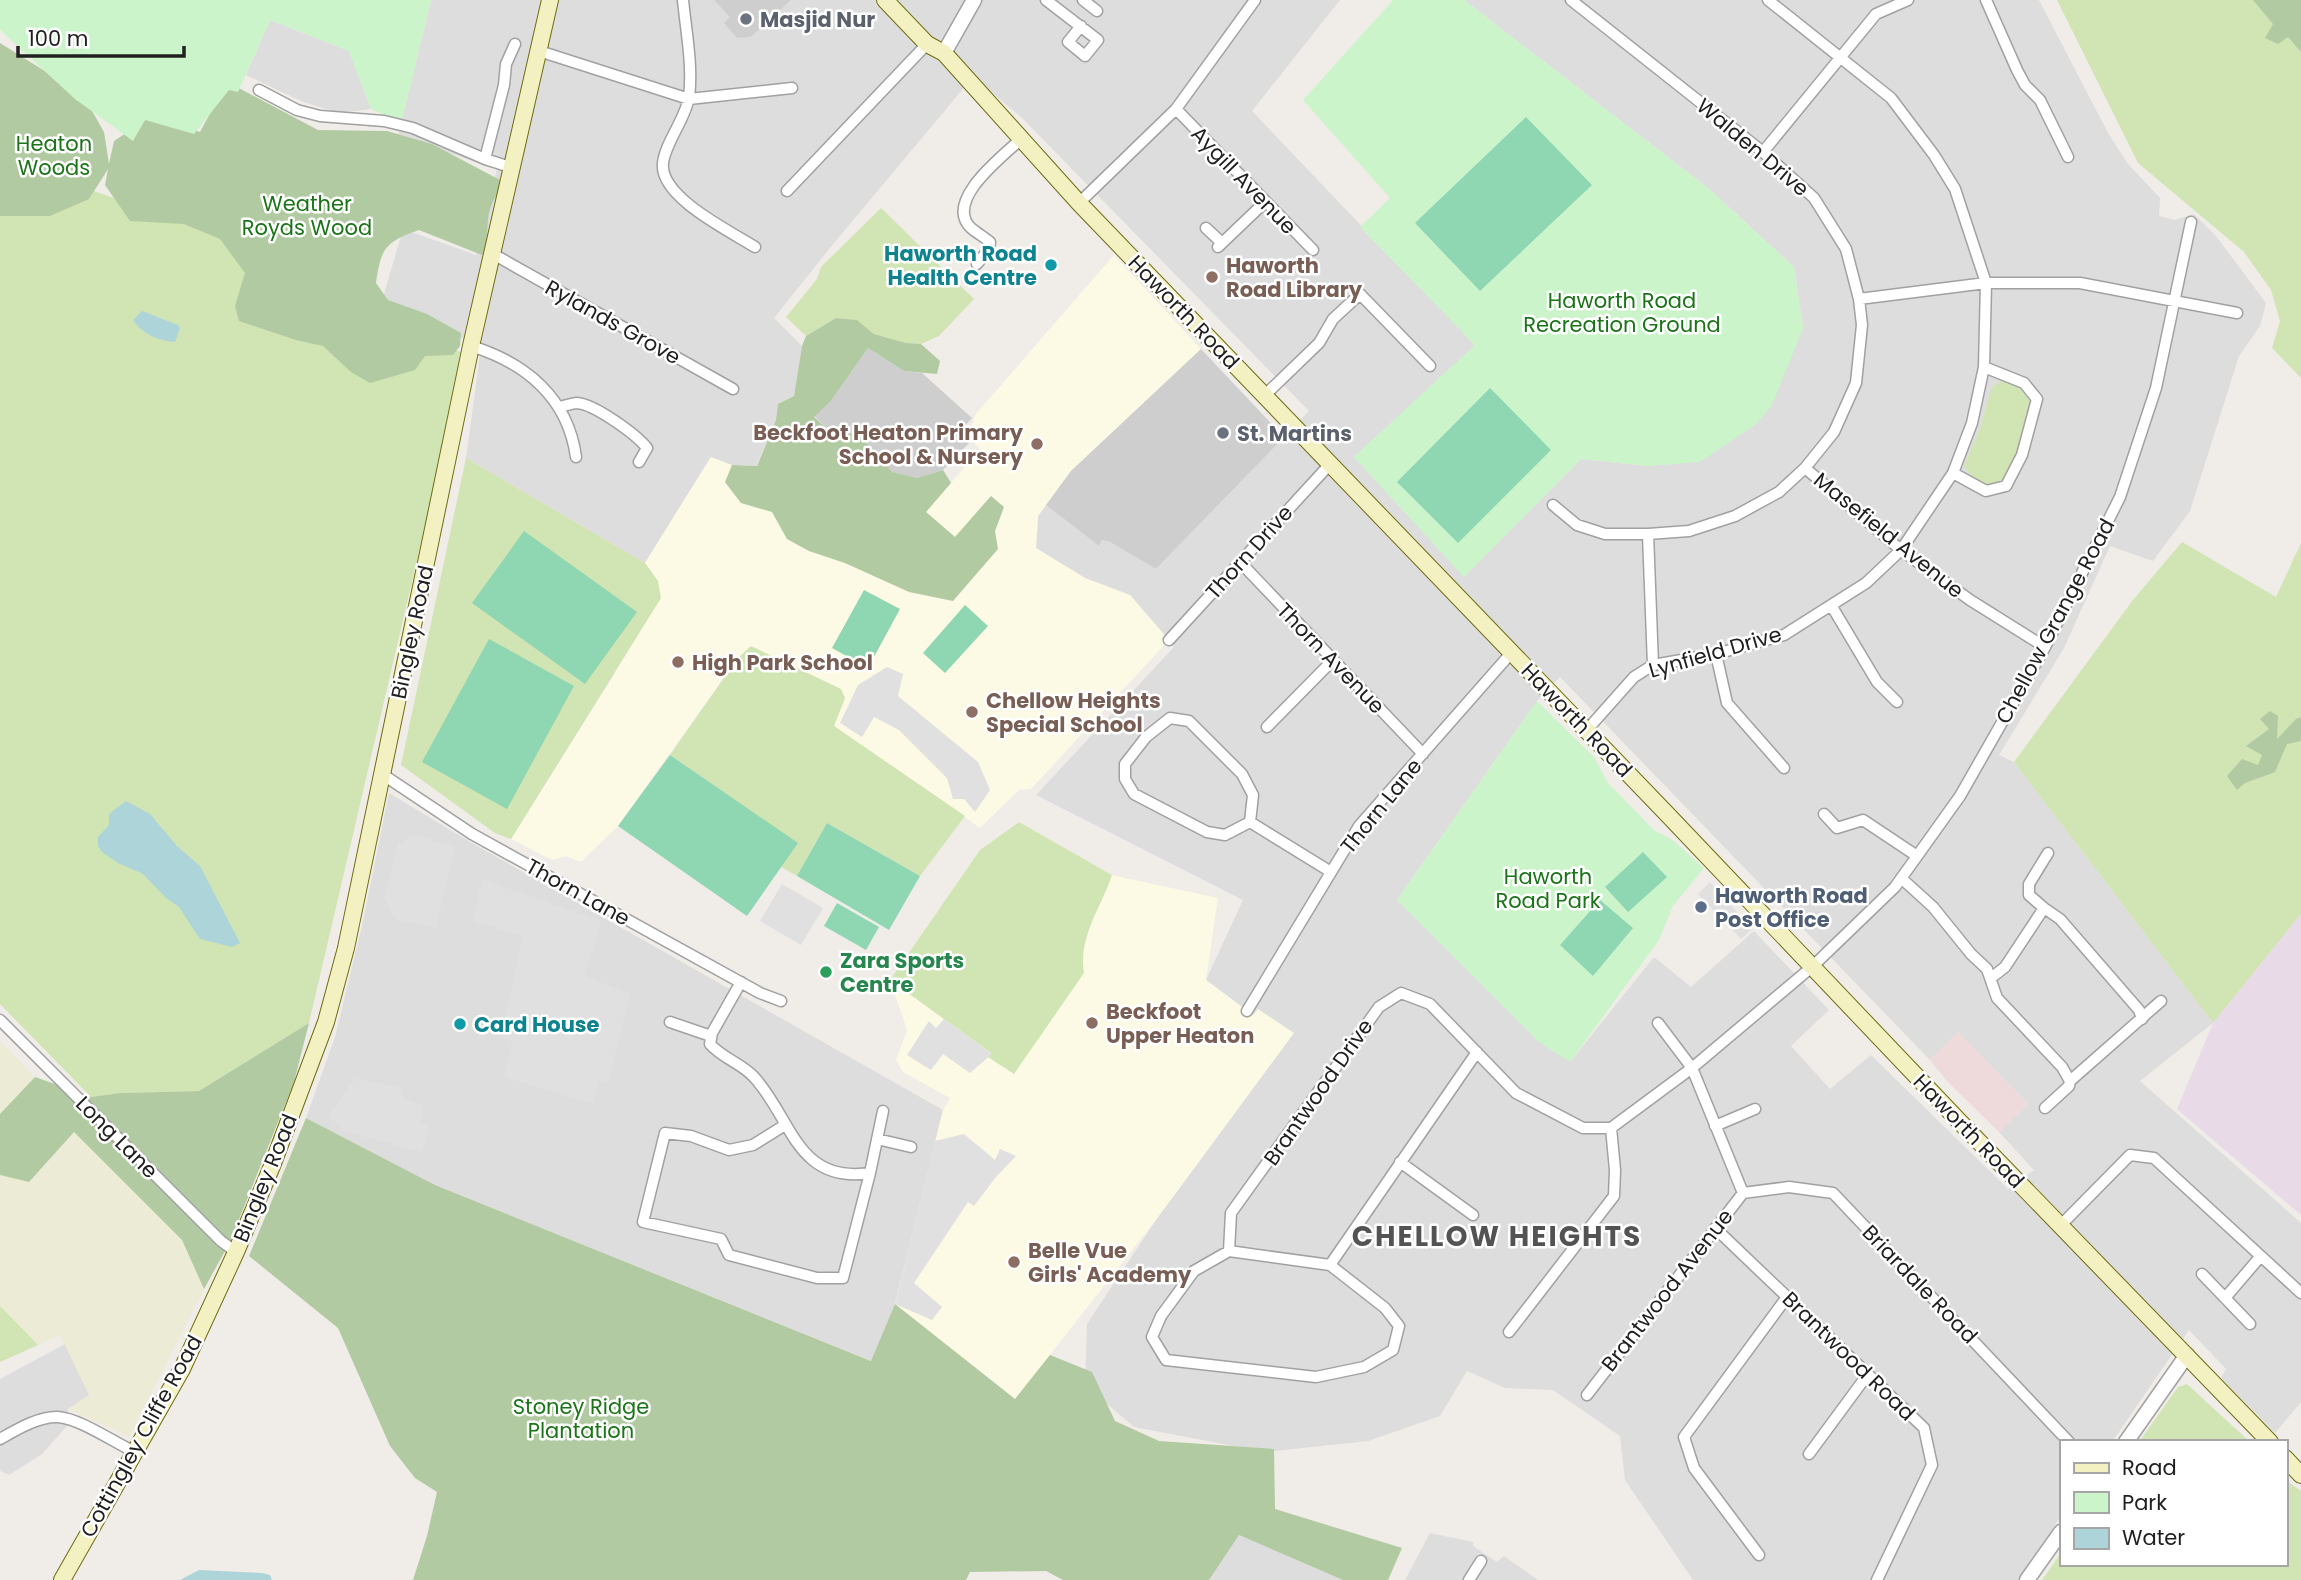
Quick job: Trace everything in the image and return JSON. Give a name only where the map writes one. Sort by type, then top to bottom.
[{"type":"main road","name":"Bingley Road","points":[[236,1252],[326,1023],[346,948],[471,346],[550,0]]},
{"type":"main road","name":"Haworth Road","points":[[886,0],[927,44],[944,53],[1079,203],[2268,1440]]},
{"type":"main road","name":"Cottingley Cliffe Road","points":[[62,1580],[182,1369],[236,1252]]},
{"type":"main road","points":[[2287,1460],[2301,1475]]},
{"type":"street","points":[[683,0],[689,76],[688,99],[663,163],[668,184],[691,207],[755,247]]},
{"type":"street","points":[[944,53],[974,0]]},
{"type":"street","points":[[1046,0],[1081,26]]},
{"type":"street","points":[[1083,0],[1097,11]]},
{"type":"street","points":[[1079,203],[1176,109],[1255,0]]},
{"type":"street","name":"Walden Drive","points":[[1553,505],[1577,525],[1605,534],[1648,534],[1689,531],[1735,516],[1779,492],[1805,468],[1834,432],[1856,383],[1862,325],[1859,299],[1846,249],[1814,198],[1763,152],[1572,0]]},
{"type":"street","name":"Lynfield Drive","points":[[1586,731],[1634,677],[1653,665],[1716,654],[1784,635],[1866,583],[1901,550],[1953,473],[1972,423],[1984,367],[1986,284],[1955,189],[1934,155],[1891,98],[1768,0]]},
{"type":"street","points":[[1763,152],[1876,14],[1908,0]]},
{"type":"street","points":[[1986,0],[2025,85],[2040,100],[2068,157]]},
{"type":"street","points":[[485,159],[504,85],[506,64],[515,44]]},
{"type":"street","points":[[786,191],[927,44]]},
{"type":"street","points":[[539,51],[688,99],[792,88]]},
{"type":"street","points":[[259,90],[297,110],[320,116],[384,121],[407,126],[513,168]]},
{"type":"street","name":"Aygill Avenue","points":[[1176,109],[1313,250]]},
{"type":"street","points":[[990,242],[970,228],[964,215],[966,201],[972,186],[1021,139]]},
{"type":"street","points":[[1206,228],[1220,245],[1265,202]]},
{"type":"street","name":"Chellow Grange Road","points":[[1813,966],[1895,887],[1960,796],[2046,647],[2120,497],[2156,388],[2191,222]]},
{"type":"street","points":[[977,264],[989,249],[990,242],[1000,233]]},
{"type":"street","name":"Rylands Grove","points":[[494,254],[733,389]]},
{"type":"street","points":[[1859,299],[1986,284],[2080,283],[2237,313]]},
{"type":"street","points":[[1265,395],[1319,343],[1334,318],[1360,294],[1430,366]]},
{"type":"street","points":[[471,346],[498,354],[541,386],[560,407],[573,438],[576,457]]},
{"type":"street","points":[[1953,473],[1986,491],[2006,486],[2022,455],[2037,399],[2024,383],[1984,367]]},
{"type":"street","points":[[560,407],[577,403],[620,425],[647,448],[639,462]]},
{"type":"street","name":"Thorn Drive","points":[[1169,640],[1330,464]]},
{"type":"street","name":"Masefield Avenue","points":[[1805,468],[1901,550],[1970,600],[2046,647]]},
{"type":"street","points":[[1648,534],[1653,665]]},
{"type":"street","name":"Thorn Avenue","points":[[1240,562],[1423,754]]},
{"type":"street","points":[[1832,605],[1877,682],[1897,702]]},
{"type":"street","name":"Thorn Lane","points":[[1247,1011],[1359,826],[1512,652]]},
{"type":"street","points":[[1716,654],[1727,703],[1784,768]]},
{"type":"street","points":[[1267,727],[1332,661]]},
{"type":"street","points":[[1170,718],[1189,721],[1242,774],[1254,795],[1250,822],[1225,835],[1207,832],[1134,794],[1125,779],[1125,764],[1146,737],[1170,718]]},
{"type":"street","name":"Thorn Lane","points":[[382,774],[472,834],[780,1001]]},
{"type":"street","points":[[1824,814],[1837,828],[1863,820],[1917,856]]},
{"type":"street","points":[[1250,822],[1331,872]]},
{"type":"street","points":[[2048,853],[2029,884],[2029,895],[2060,919],[2139,1010],[2141,1019]]},
{"type":"street","points":[[1901,878],[1943,917],[1970,954],[1987,969],[1997,998],[2062,1067],[2070,1081]]},
{"type":"street","points":[[1992,978],[2004,967],[2044,908]]},
{"type":"street","points":[[1508,1332],[1614,1196],[1615,1170],[1611,1128],[1692,1068],[1813,966]]},
{"type":"street","points":[[741,982],[711,1036],[710,1044],[717,1052],[753,1076],[810,1160],[853,1175],[870,1173]]},
{"type":"street","name":"Brantwood Drive","points":[[1229,1251],[1231,1213],[1379,1007],[1401,993],[1430,1004],[1516,1093],[1583,1128],[1611,1128]]},
{"type":"street","points":[[2045,1108],[2069,1086],[2070,1081],[2161,1001]]},
{"type":"street","name":"Long Lane","points":[[0,1020],[214,1234],[236,1252]]},
{"type":"street","points":[[670,1022],[711,1036]]},
{"type":"street","name":"Brantwood Avenue","points":[[1587,1395],[1743,1193],[1692,1068],[1658,1023]]},
{"type":"street","points":[[1331,1265],[1477,1052]]},
{"type":"street","points":[[1715,1126],[1755,1109]]},
{"type":"street","points":[[785,1125],[752,1145],[729,1150],[691,1136],[665,1133],[643,1222],[721,1239],[729,1255],[817,1278],[843,1278],[883,1111]]},
{"type":"street","points":[[877,1139],[911,1147]]},
{"type":"street","points":[[2060,1226],[2130,1155],[2154,1158],[2301,1293]]},
{"type":"street","points":[[1400,1162],[1473,1215]]},
{"type":"street","name":"Briardale Road","points":[[1743,1193],[1789,1187],[1833,1193],[2067,1440]]},
{"type":"street","name":"Brantwood Road","points":[[1715,1228],[1924,1428],[1932,1465],[1877,1580]]},
{"type":"street","points":[[1229,1251],[1331,1265],[1385,1308],[1399,1326],[1393,1350],[1364,1367],[1316,1377],[1166,1360],[1152,1337],[1161,1316],[1194,1271],[1229,1251]]},
{"type":"street","points":[[2225,1297],[2260,1257]]},
{"type":"street","points":[[2202,1274],[2250,1324]]},
{"type":"street","points":[[1759,1555],[1694,1468],[1684,1437],[1787,1297]]},
{"type":"street","points":[[2127,1440],[2187,1355]]},
{"type":"street","points":[[1809,1454],[1868,1374]]},
{"type":"street","points":[[0,1439],[37,1422],[57,1417],[79,1423],[135,1452]]},
{"type":"street","points":[[2027,1580],[2060,1533]]},
{"type":"street","points":[[1469,1580],[1481,1561]]},
{"type":"shaded area","points":[[431,0],[714,0],[751,37],[791,0],[1340,0],[1252,111],[1476,346],[1354,457],[1464,576],[1581,459],[1648,466],[1803,328],[1794,267],[1708,188],[1464,0],[2039,0],[2108,133],[2128,164],[2160,198],[2159,216],[2175,220],[2194,214],[2216,236],[2266,303],[2260,326],[2239,356],[2190,511],[2153,561],[2110,546],[2064,648],[1999,755],[2014,762],[2213,1023],[2140,1081],[2301,1223],[2301,1402],[2275,1433],[2221,1378],[2226,1369],[2189,1330],[2113,1440],[2060,1440],[2060,1517],[2018,1580],[1693,1580],[1625,1480],[1620,1436],[1553,1390],[1505,1388],[1467,1371],[1440,1416],[1368,1441],[1266,1452],[1134,1427],[1085,1385],[1087,1324],[1156,1220],[1258,1010],[1254,1016],[1206,980],[1243,900],[1036,795],[1174,647],[1130,595],[1085,578],[1036,548],[1038,516],[1046,505],[1099,546],[1102,540],[1110,542],[1156,569],[1309,411],[1021,117],[973,77],[774,318],[802,346],[794,396],[778,404],[776,420],[756,466],[732,465],[710,458],[645,563],[466,458],[481,347],[382,301],[403,229],[476,255],[497,169],[398,136]],"holes":[[[1560,677],[1930,1060],[1958,1032],[2028,1104],[1999,1132],[2034,1170],[2008,1189],[1871,1055],[1830,1089],[1791,1046],[1829,1010],[1754,931],[1691,987],[1654,957],[1570,1062],[1397,900],[1537,701]]]},
{"type":"shaded area","name":"Masjid Nur","points":[[714,0],[791,0],[751,37],[737,38],[724,23],[730,17]]},
{"type":"shaded area","points":[[270,20],[349,51],[371,109],[338,113],[301,101],[246,75]]},
{"type":"shaded area","points":[[1114,255],[1201,349],[1071,471],[1038,516],[1036,548],[1085,578],[1130,595],[1169,640],[1031,789],[1019,790],[980,828],[834,726],[845,698],[738,658],[618,826],[581,862],[566,856],[552,860],[511,839],[615,673],[658,581],[645,563],[711,457],[732,465],[725,483],[741,503],[772,512],[787,539],[809,551],[845,563],[995,531],[1004,507],[991,496],[955,537],[926,512],[980,449],[969,438],[975,415]]},
{"type":"shaded area","points":[[868,348],[904,371],[922,373],[972,418],[965,426],[969,443],[943,470],[917,478],[891,472],[866,442],[855,434],[832,433],[814,416],[831,401]]},
{"type":"shaded area","points":[[1201,349],[1284,437],[1156,569],[1110,542],[1102,540],[1099,546],[1046,505],[1071,471]]},
{"type":"shaded area","points":[[887,667],[903,674],[898,696],[978,762],[990,790],[975,812],[964,799],[953,799],[947,778],[899,730],[874,717],[862,737],[840,723],[858,685]]},
{"type":"shaded area","points":[[389,793],[472,843],[943,1110],[895,1304],[872,1361],[435,1185],[306,1118],[335,1037],[362,926]]},
{"type":"shaded area","name":"Beckfoot Upper Heaton","points":[[1019,822],[1112,875],[1218,898],[1206,980],[1253,1015],[1258,1009],[1294,1033],[1156,1220],[1015,1399],[895,1304],[943,1110],[950,1098],[903,1072],[896,1060],[907,1030],[890,980],[980,850]]},
{"type":"shaded area","points":[[413,835],[455,846],[436,928],[394,919],[384,897],[398,844]]},
{"type":"shaded area","points":[[482,879],[601,921],[585,976],[630,994],[608,1083],[598,1081],[593,1104],[504,1077],[512,1042],[501,1038],[523,936],[473,921]]},
{"type":"shaded area","points":[[1710,882],[1752,929],[1741,939],[1698,894]]},
{"type":"shaded area","points":[[782,884],[823,908],[801,945],[760,921]]},
{"type":"shaded area","points":[[2301,914],[2301,1215],[2177,1109],[2213,1023]]},
{"type":"shaded area","points":[[944,1019],[992,1054],[970,1073],[943,1054],[931,1070],[907,1055],[929,1021],[936,1028]]},
{"type":"shaded area","points":[[1958,1032],[2028,1104],[1999,1132],[1946,1080],[1930,1060]]},
{"type":"shaded area","points":[[356,1078],[403,1088],[402,1098],[424,1105],[421,1123],[429,1126],[422,1152],[342,1131],[329,1115]]},
{"type":"shaded area","points":[[964,1134],[995,1160],[1000,1149],[1016,1156],[974,1206],[968,1202],[914,1283],[942,1307],[932,1320],[895,1304],[935,1141]]},
{"type":"shaded area","points":[[65,1344],[90,1395],[68,1409],[67,1426],[42,1454],[9,1475],[0,1471],[0,1379]]},
{"type":"shaded area","points":[[1430,1533],[1473,1542],[1473,1546],[1497,1562],[1504,1556],[1538,1580],[1405,1580]]},
{"type":"shaded area","points":[[1239,1535],[1343,1580],[1209,1580]]},
{"type":"green space","points":[[0,0],[431,0],[402,120],[371,109],[349,51],[270,20],[238,92],[229,90],[194,134],[145,120],[133,141],[75,99],[0,30]]},
{"type":"green space","name":"Haworth Road Recreation Ground","points":[[1393,0],[1464,0],[1708,188],[1794,267],[1803,328],[1772,405],[1755,425],[1700,462],[1648,466],[1581,459],[1464,577],[1354,457],[1475,345],[1360,227],[1390,198],[1303,100]]},
{"type":"green space","points":[[2057,0],[2301,0],[2301,378],[2272,348],[2280,321],[2271,290],[2244,252],[2138,163]]},
{"type":"green space","points":[[2253,0],[2301,0],[2301,52],[2288,37],[2278,44],[2265,38],[2273,24]]},
{"type":"green space","name":"Weather Royds Wood","points":[[0,43],[83,95],[104,132],[109,164],[114,141],[150,117],[200,132],[222,91],[235,86],[318,130],[387,131],[432,144],[500,180],[499,190],[489,212],[482,255],[419,230],[392,243],[380,262],[376,283],[388,300],[427,314],[461,333],[460,346],[453,355],[425,356],[415,370],[370,383],[351,372],[323,346],[239,321],[235,306],[245,273],[220,239],[184,224],[130,221],[105,185],[108,169],[89,199],[50,216],[0,216]]},
{"type":"green space","points":[[1526,117],[1592,185],[1480,291],[1415,223]]},
{"type":"green space","points":[[0,161],[11,161],[130,204],[225,233],[238,251],[465,354],[309,1023],[199,1091],[120,1093],[91,1097],[0,1004]]},
{"type":"green space","points":[[881,208],[974,299],[939,336],[921,344],[906,343],[874,334],[857,320],[836,318],[806,336],[786,317],[817,279],[821,267]]},
{"type":"green space","points":[[836,318],[857,320],[874,334],[906,343],[921,344],[940,361],[937,374],[904,371],[868,348],[831,401],[814,417],[832,433],[855,434],[866,442],[892,472],[917,478],[943,470],[951,483],[926,512],[955,537],[991,496],[1004,507],[995,531],[998,549],[953,601],[909,592],[845,563],[809,551],[787,539],[772,512],[741,503],[725,482],[732,465],[757,466],[776,420],[778,404],[794,396],[806,336]]},
{"type":"green space","points":[[2003,380],[2022,387],[2031,400],[2017,452],[2002,481],[1986,484],[1973,478],[1964,466],[1979,431],[1992,387]]},
{"type":"green space","points":[[1490,388],[1551,450],[1458,543],[1397,482]]},
{"type":"green space","points":[[466,458],[645,563],[658,581],[661,598],[511,839],[495,833],[401,765]]},
{"type":"green space","points":[[524,531],[637,612],[585,684],[472,603]]},
{"type":"green space","points":[[2182,542],[2276,597],[2301,543],[2301,914],[2213,1023],[2014,762],[2133,600]]},
{"type":"green space","points":[[864,590],[900,609],[868,668],[832,648]]},
{"type":"green space","points":[[965,605],[988,626],[945,673],[923,653]]},
{"type":"green space","points":[[489,639],[574,686],[507,809],[422,762]]},
{"type":"green space","points":[[751,646],[841,689],[845,698],[834,726],[965,816],[920,876],[827,823],[797,876],[781,867],[797,843],[670,755],[738,658]]},
{"type":"green space","name":"Haworth Road Park","points":[[1537,701],[1594,757],[1608,783],[1654,830],[1674,841],[1704,868],[1673,906],[1659,940],[1570,1062],[1539,1042],[1397,900]]},
{"type":"green space","points":[[2270,711],[2278,716],[2277,739],[2301,717],[2301,741],[2287,744],[2275,772],[2245,783],[2237,790],[2227,776],[2242,759],[2258,765],[2262,755],[2246,746],[2269,729],[2260,719]]},
{"type":"green space","points":[[670,755],[798,843],[747,916],[618,826]]},
{"type":"green space","points":[[1019,822],[1112,875],[1087,935],[1084,973],[1014,1074],[988,1057],[991,1053],[890,980],[980,850]]},
{"type":"green space","points":[[827,823],[920,876],[889,930],[797,876]]},
{"type":"green space","points":[[1643,852],[1667,877],[1628,912],[1605,887]]},
{"type":"green space","points":[[1600,900],[1633,928],[1593,976],[1560,945]]},
{"type":"green space","points":[[837,903],[879,927],[866,950],[824,926]]},
{"type":"green space","points":[[309,1023],[294,1082],[230,1242],[204,1289],[182,1240],[74,1132],[29,1182],[0,1175],[0,1114],[35,1077],[91,1097],[120,1093],[199,1091]]},
{"type":"green space","points":[[0,1041],[35,1077],[0,1114]]},
{"type":"green space","name":"Stoney Ridge Plantation","points":[[306,1118],[435,1185],[871,1361],[895,1304],[1015,1399],[1050,1355],[1092,1372],[1115,1421],[1159,1441],[1274,1449],[1275,1509],[1402,1548],[1388,1580],[1343,1580],[1239,1535],[1209,1580],[1063,1580],[1046,1571],[970,1572],[966,1580],[413,1580],[437,1492],[415,1478],[390,1446],[338,1328],[249,1256]]},
{"type":"green space","points":[[74,1132],[182,1240],[204,1289],[129,1437],[68,1409],[89,1395],[60,1335],[38,1345],[0,1306],[0,1175],[29,1182]]},
{"type":"green space","points":[[0,1306],[38,1345],[0,1362]]},
{"type":"green space","points":[[2187,1384],[2248,1440],[2140,1440],[2178,1387]]},
{"type":"green space","points":[[2287,1480],[2301,1491],[2301,1580],[2042,1580],[2060,1554],[2060,1566],[2287,1566]]},
{"type":"water","points":[[142,311],[178,325],[180,328],[175,342],[157,338],[141,329],[133,320]]},
{"type":"water","points":[[126,801],[150,814],[177,846],[200,866],[240,943],[232,947],[200,939],[179,907],[166,898],[143,874],[118,863],[102,852],[98,846],[98,837],[109,825],[109,814]]},
{"type":"water","points":[[199,1570],[262,1573],[270,1575],[272,1580],[180,1580]]},
{"type":"place","name":"Masjid Nur","points":[[746,19]]},
{"type":"place","name":"Haworth Road Health Centre","points":[[1051,265]]},
{"type":"place","name":"Haworth Road Library","points":[[1212,277]]},
{"type":"place","name":"St. Martins","points":[[1223,433]]},
{"type":"place","name":"Beckfoot Heaton Primary School & Nursery","points":[[1037,444]]},
{"type":"place","name":"High Park School","points":[[678,662]]},
{"type":"place","name":"Chellow Heights Special School","points":[[972,712]]},
{"type":"place","name":"Haworth Road Post Office","points":[[1701,907]]},
{"type":"place","name":"Zara Sports Centre","points":[[826,972]]},
{"type":"place","name":"Beckfoot Upper Heaton","points":[[1092,1023]]},
{"type":"place","name":"Card House","points":[[460,1024]]},
{"type":"place","name":"Belle Vue Girls' Academy","points":[[1014,1262]]},
{"type":"district","name":"CHELLOW HEIGHTS","points":[[1497,1236]]},
{"type":"park label","name":"Heaton Woods","points":[[54,155]]}]
